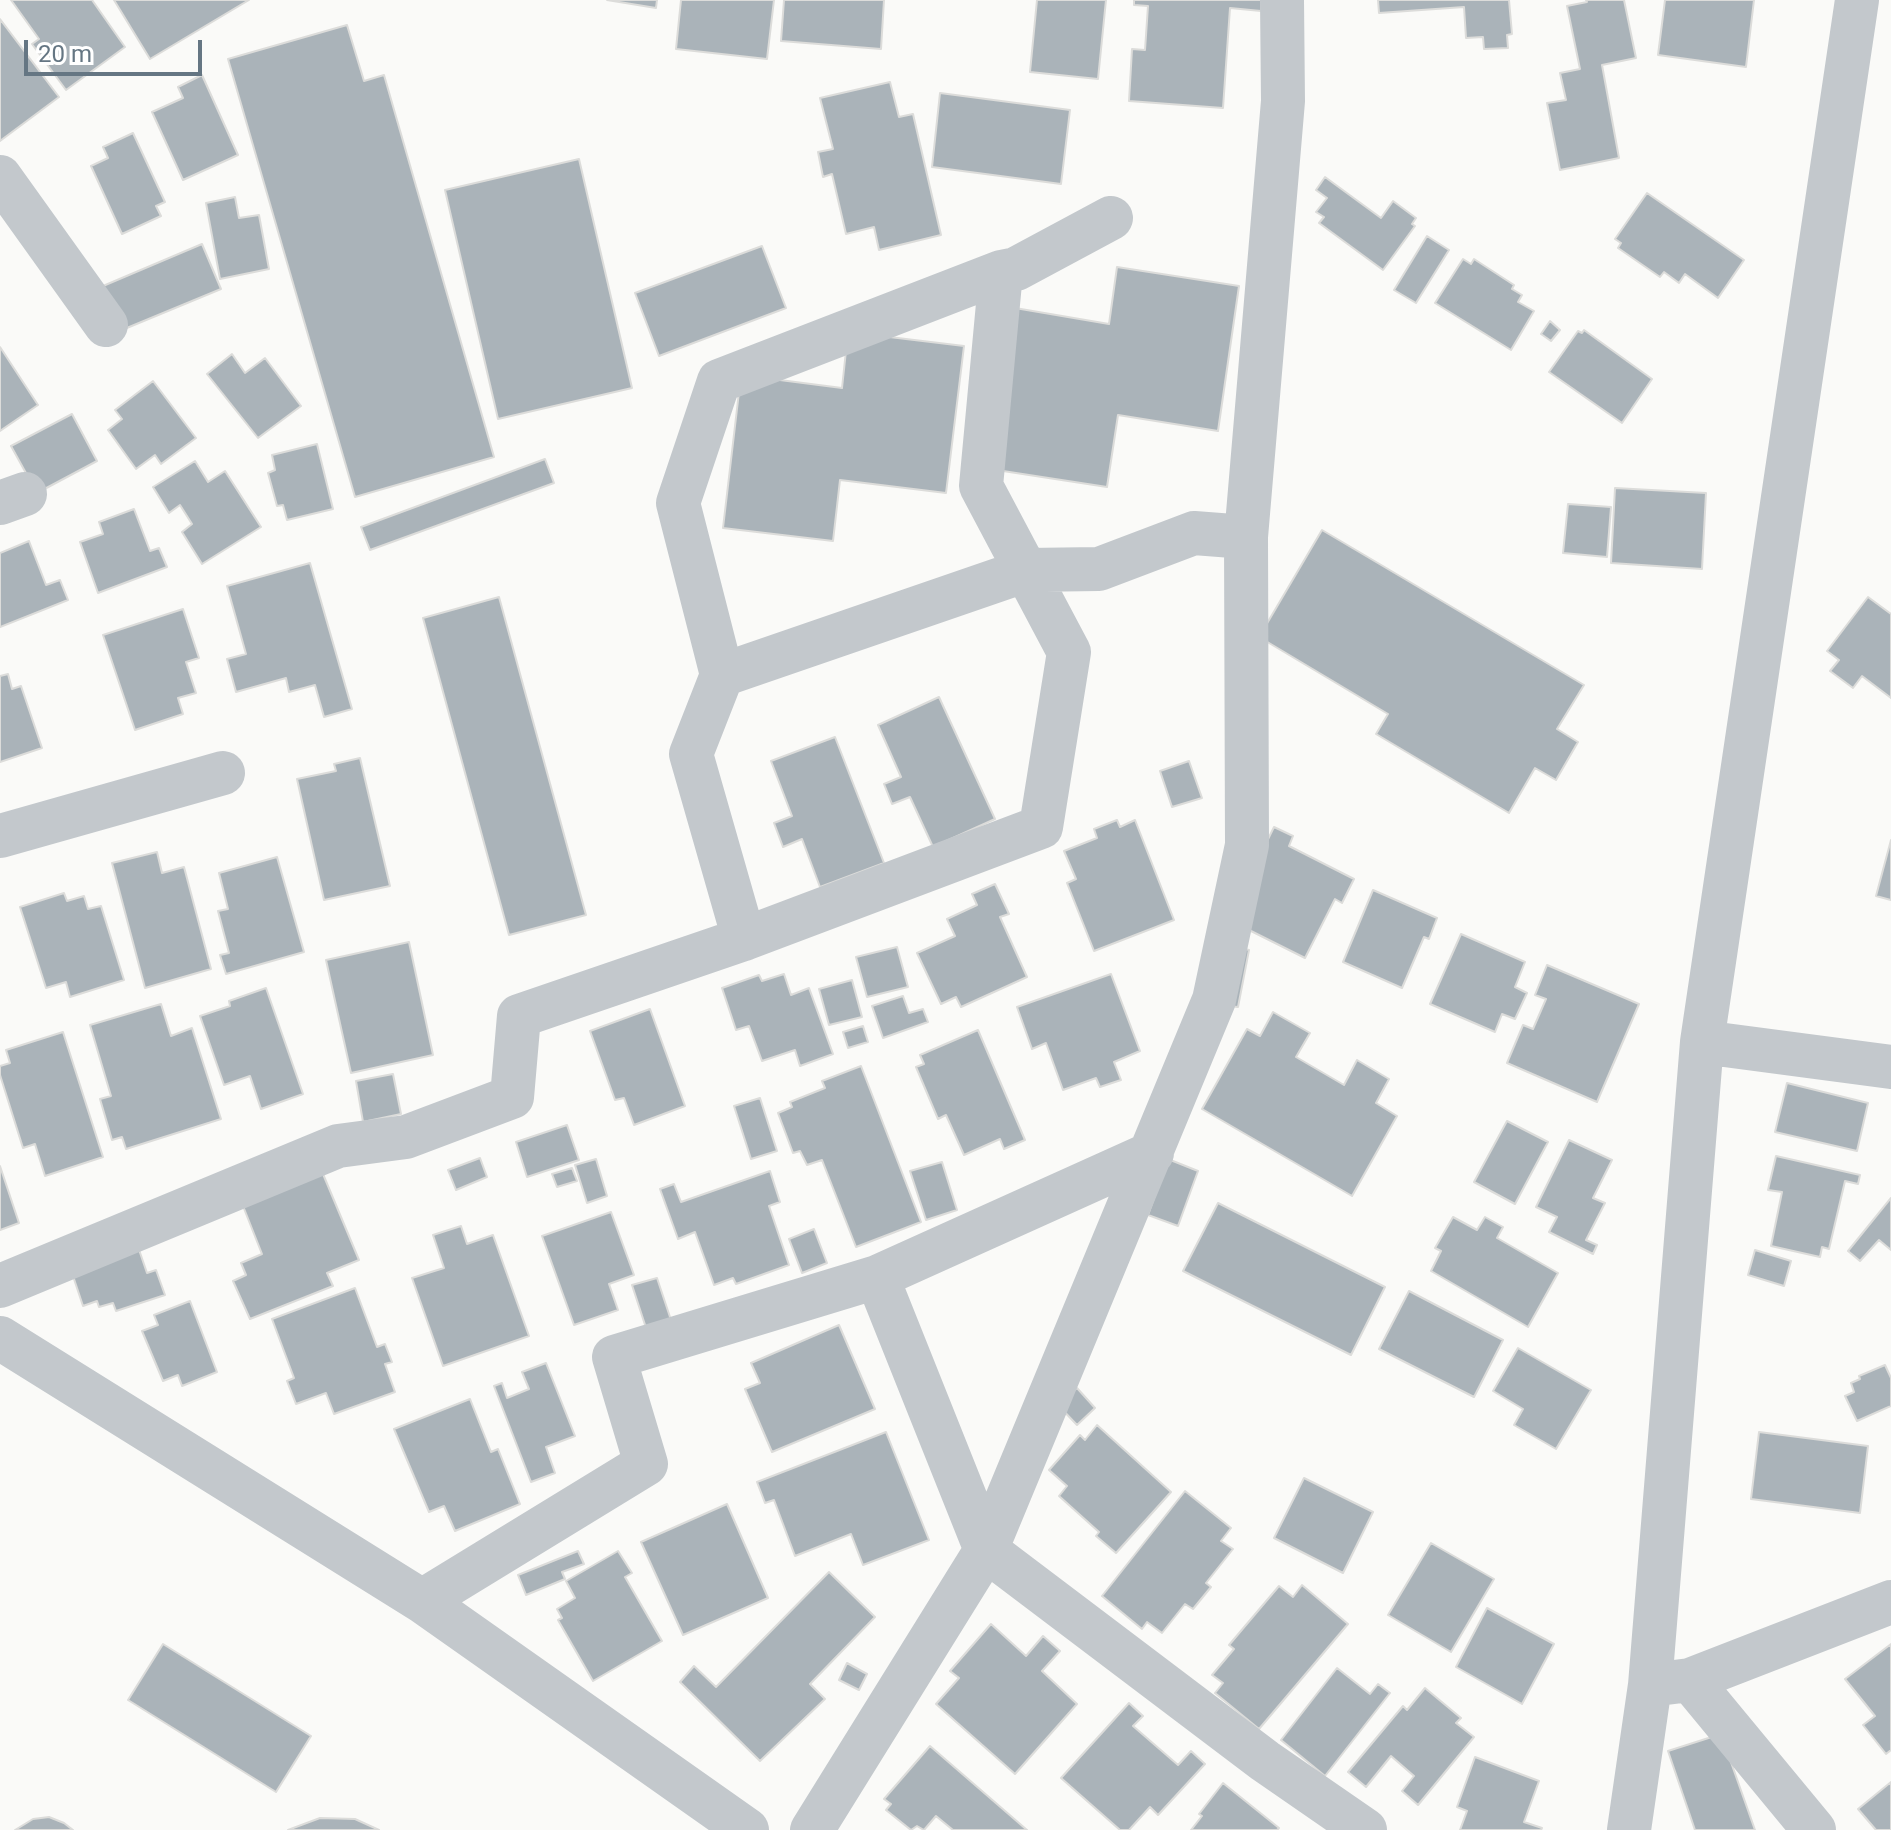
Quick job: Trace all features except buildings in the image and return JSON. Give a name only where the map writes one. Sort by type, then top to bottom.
[{"type":"street","points":[[812,1830],[986,1550],[1214,1000],[1247,845],[1246,537],[1283,101],[1282,0]]},
{"type":"street","points":[[1629,1830],[1670,1683],[1702,1042],[1857,0]]},
{"type":"street","points":[[0,177],[106,325]]},
{"type":"street","points":[[744,939],[691,754],[722,675],[678,503],[719,381],[1001,272],[1016,269],[1111,218]]},
{"type":"street","points":[[0,1286],[338,1146],[406,1137],[512,1097],[519,1016],[744,939],[1041,827],[1069,652],[981,486],[1001,272]]},
{"type":"street","points":[[722,675],[1027,570],[1099,569],[1194,533],[1246,537]]},
{"type":"street","points":[[0,836],[223,773]]},
{"type":"street","points":[[1702,1042],[1891,1067]]},
{"type":"street","points":[[422,1601],[646,1464],[614,1357],[877,1277],[1152,1153]]},
{"type":"street","points":[[877,1277],[986,1550],[1265,1761],[1365,1830]]},
{"type":"street","points":[[0,1338],[422,1601],[747,1830]]},
{"type":"street","points":[[1670,1683],[1891,1602]]},
{"type":"street","points":[[1670,1683],[1814,1830]]}]
